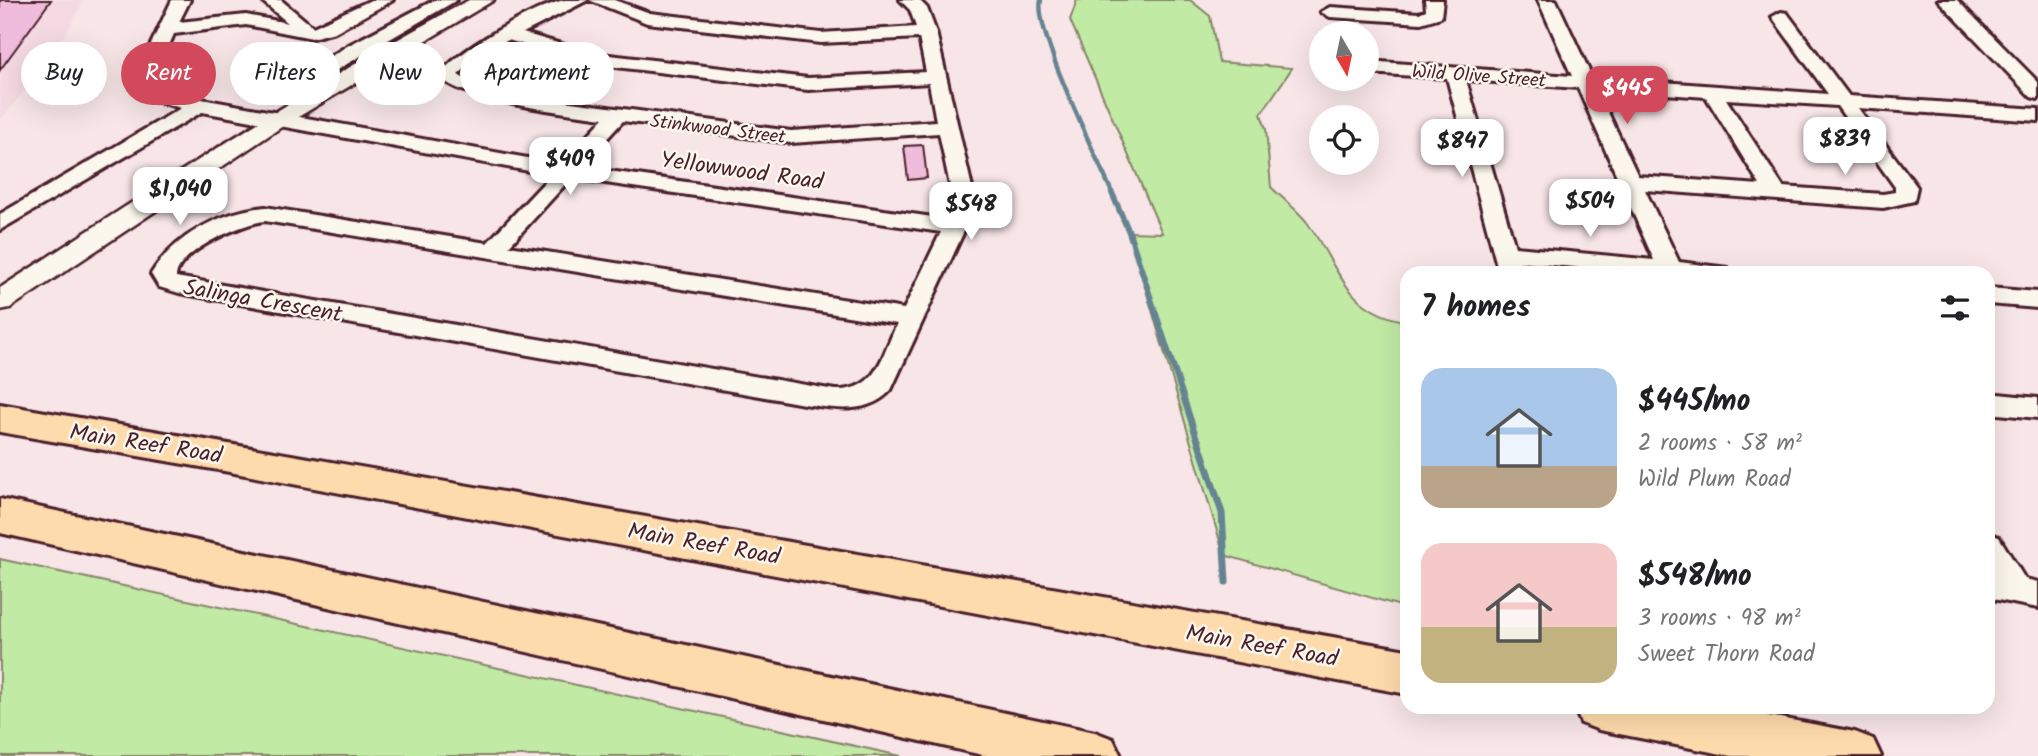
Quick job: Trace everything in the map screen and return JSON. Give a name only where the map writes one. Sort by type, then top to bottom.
[{"type":"main road","name":"Main Reef Road","points":[[0,418],[265,463],[1400,671]]},
{"type":"main road","points":[[0,516],[1095,756]]},
{"type":"main road","points":[[1636,714],[1855,756]]},
{"type":"street","points":[[181,0],[144,80],[144,89],[150,94],[198,106],[275,121]]},
{"type":"street","points":[[270,0],[318,39],[353,50]]},
{"type":"street","points":[[340,58],[448,0]]},
{"type":"street","points":[[0,301],[275,121],[386,52],[484,0]]},
{"type":"street","points":[[508,34],[579,0]]},
{"type":"street","points":[[598,0],[647,18],[821,38],[927,32]]},
{"type":"street","points":[[909,0],[918,8],[927,32],[965,200],[910,318]]},
{"type":"street","points":[[1329,6],[1428,17],[1437,10],[1434,0]]},
{"type":"street","points":[[1547,0],[1670,266]]},
{"type":"street","points":[[1947,0],[2037,92]]},
{"type":"street","points":[[168,29],[246,20],[313,33],[375,2]]},
{"type":"street","points":[[1629,182],[1883,201],[1906,196],[1906,187],[1781,17]]},
{"type":"street","points":[[508,34],[591,58],[808,85],[937,77]]},
{"type":"street","name":"Stinkwood Street","points":[[508,34],[456,64],[448,74],[450,79],[534,103],[791,137],[948,126]]},
{"type":"street","name":"Wild Olive Street","points":[[1379,68],[2038,115]]},
{"type":"street","points":[[1455,73],[1508,263],[1570,266]]},
{"type":"street","points":[[1712,91],[1776,193]]},
{"type":"street","points":[[0,223],[198,106]]},
{"type":"street","points":[[492,251],[618,115]]},
{"type":"street","name":"Yellowwood Road","points":[[275,121],[565,171],[954,227]]},
{"type":"street","name":"Salinga Crescent","points":[[260,214],[910,318],[877,390],[849,399],[804,395],[179,285],[167,282],[163,274],[174,259],[220,226],[260,214]]},
{"type":"street","points":[[1995,297],[2038,300]]},
{"type":"street","points":[[1995,404],[2038,408]]},
{"type":"street","points":[[1995,558],[2014,590]]},
{"type":"shaded area","points":[[0,0],[84,0],[61,42],[21,42],[21,95],[0,120]]},
{"type":"green space","points":[[1077,0],[1190,0],[1210,16],[1219,62],[1292,68],[1261,114],[1266,129],[1271,187],[1306,221],[1353,294],[1381,314],[1400,320],[1400,606],[1224,555],[1129,232],[1162,233],[1070,20]]},
{"type":"green space","points":[[0,559],[901,756],[0,756]]},
{"type":"building","points":[[0,0],[51,0],[0,70]]},
{"type":"building","points":[[923,145],[927,178],[908,180],[904,146]]},
{"type":"waterway","points":[[1041,0],[1041,16],[1056,65],[1113,195]]},
{"type":"waterway","points":[[1112,193],[1129,232],[1198,442]]},
{"type":"waterway","points":[[1198,440],[1222,513],[1226,582]]}]
